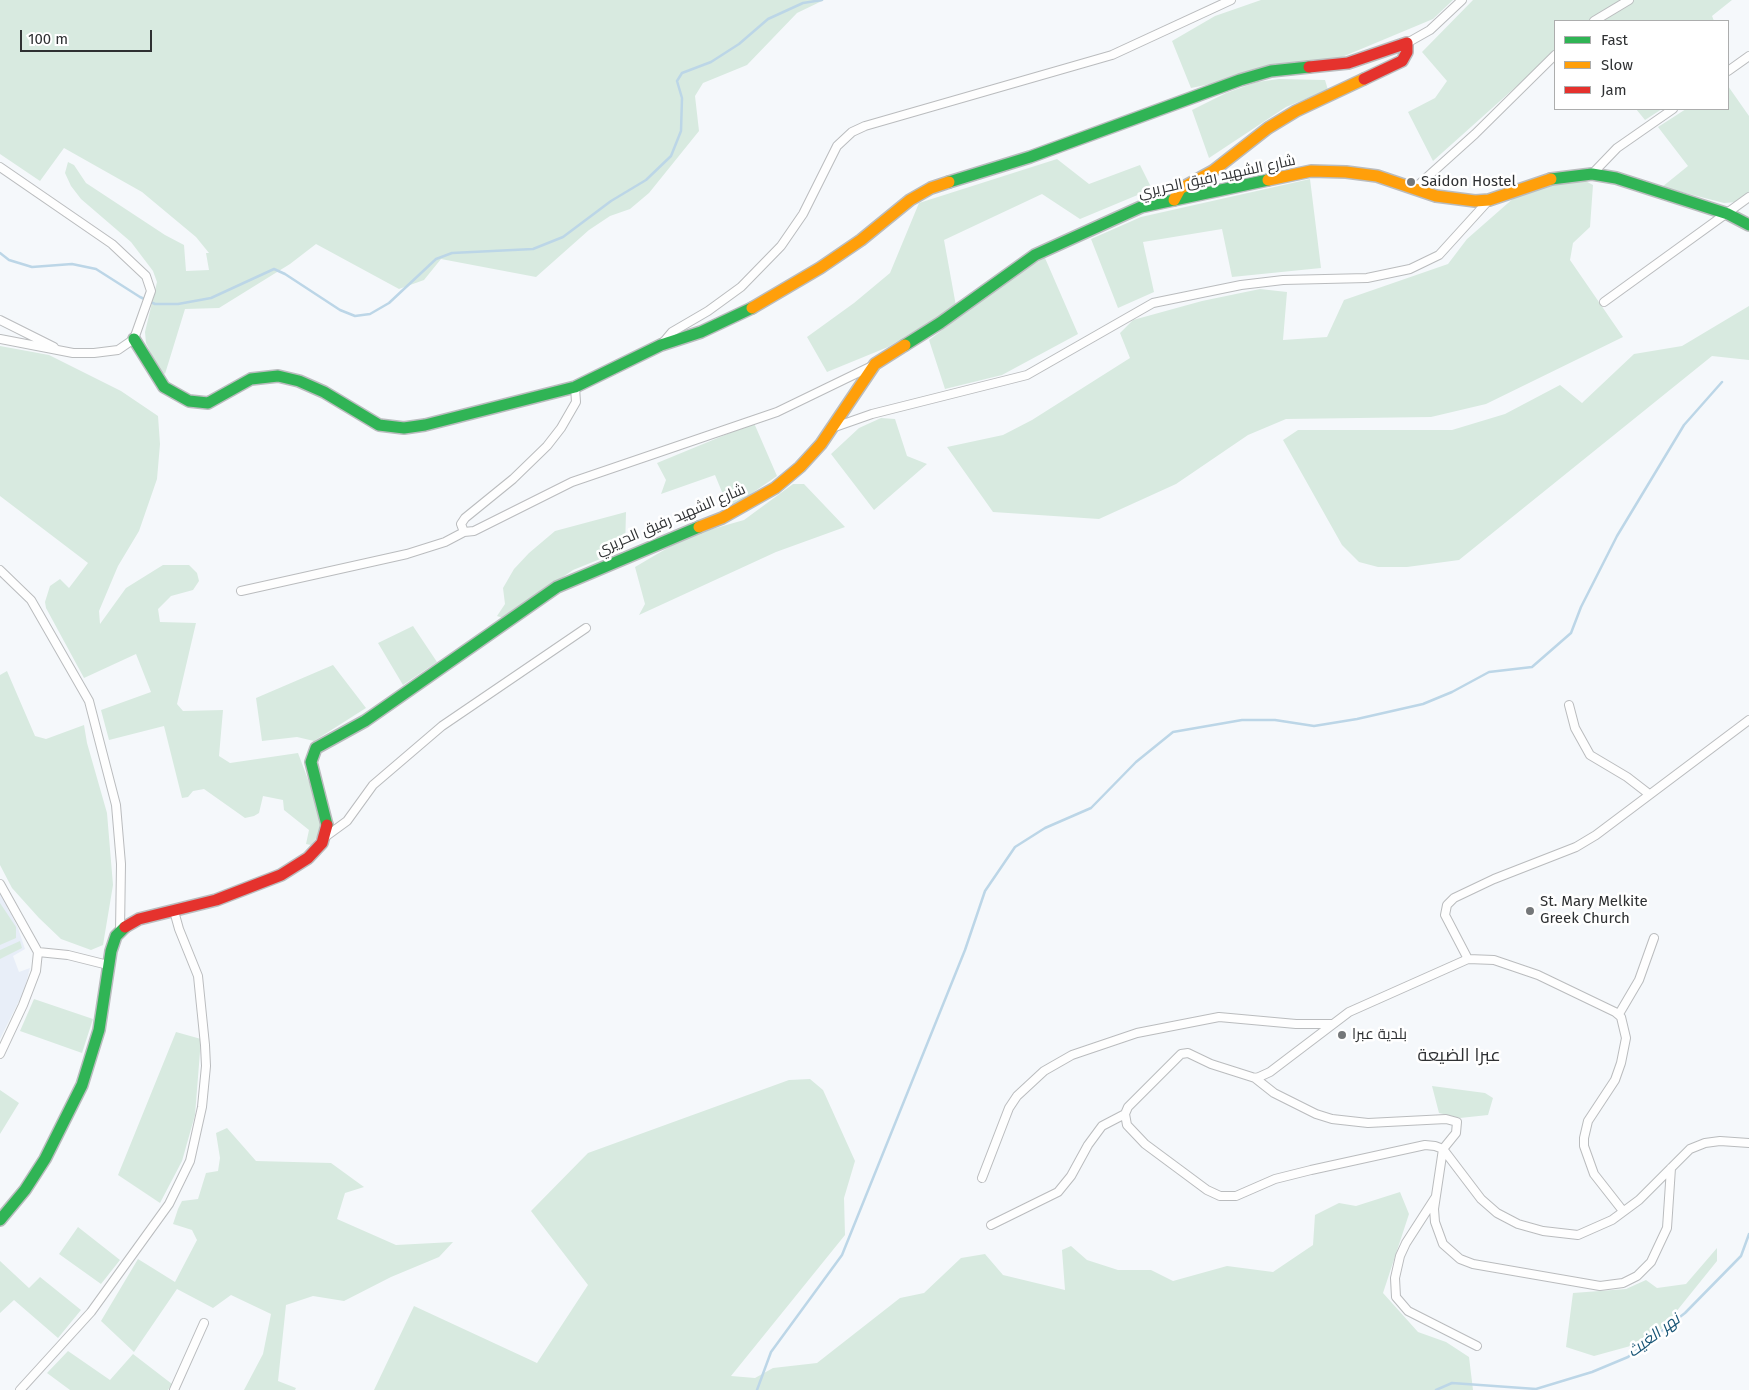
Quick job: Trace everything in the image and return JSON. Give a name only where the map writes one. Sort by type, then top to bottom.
[{"type":"street","points":[[661,345],[672,332],[703,314],[741,287],[781,246],[803,214],[837,146],[852,132],[864,126],[1112,55],[1231,0]]},
{"type":"street","points":[[134,339],[159,381],[170,392],[182,399],[196,403],[208,403],[251,379],[265,376],[284,377],[324,392],[372,422],[394,428],[425,425],[575,387],[661,345],[714,327],[777,295],[841,254],[910,200],[931,188],[1030,156],[1240,80],[1271,71],[1348,63],[1407,43],[1430,30],[1462,0]]},
{"type":"street","points":[[1596,20],[1629,0]]},
{"type":"street","points":[[1174,200],[1180,190],[1213,171],[1268,128],[1296,110],[1398,64],[1407,52],[1407,43]]},
{"type":"street","points":[[1415,188],[1475,134],[1554,56]]},
{"type":"street","points":[[1729,70],[1749,56]]},
{"type":"street","points":[[1592,174],[1617,148],[1673,110]]},
{"type":"street","points":[[0,167],[90,228],[142,270],[150,281],[151,291],[140,328],[134,339],[124,347],[110,351],[83,353],[62,351],[0,339]]},
{"type":"street","name":"شارع الشهيد رفيق الحريري","points":[[325,837],[326,816],[311,762],[316,748],[364,721],[556,587],[722,518],[758,500],[800,467],[832,428],[875,364],[940,323],[1035,255],[1141,207],[1311,171],[1346,172],[1377,176],[1456,200],[1489,200],[1555,178],[1592,174],[1616,178],[1728,214],[1749,225]]},
{"type":"street","points":[[1604,302],[1749,197]]},
{"type":"street","points":[[832,428],[872,414],[1027,375],[1153,303],[1241,285],[1283,280],[1367,278],[1410,269],[1439,254],[1489,200]]},
{"type":"street","points":[[0,320],[62,351]]},
{"type":"street","points":[[241,590],[407,554],[445,542],[464,532],[474,531],[548,493],[580,479],[777,412],[875,364]]},
{"type":"street","points":[[464,532],[461,524],[464,518],[513,480],[547,446],[561,428],[576,402],[575,387]]},
{"type":"street","points":[[0,570],[31,600],[89,701],[116,804],[121,864],[120,931]]},
{"type":"street","points":[[0,1220],[37,1172],[75,1102],[95,1047],[108,965],[114,942],[120,931],[133,921],[216,900],[281,875],[308,858],[325,837],[347,821],[373,785],[442,726],[586,628]]},
{"type":"street","points":[[1569,705],[1576,728],[1590,755],[1627,777],[1649,794]]},
{"type":"street","points":[[1468,959],[1446,919],[1445,911],[1451,901],[1494,879],[1576,847],[1596,835],[1749,720]]},
{"type":"street","points":[[0,884],[38,952],[36,971],[23,1005],[0,1054]]},
{"type":"street","points":[[20,1390],[91,1312],[169,1204],[190,1161],[202,1107],[206,1066],[205,1045],[198,976],[179,929],[174,911]]},
{"type":"street","points":[[1619,1014],[1639,980],[1654,938]]},
{"type":"street","points":[[38,952],[68,955],[108,965]]},
{"type":"street","points":[[1255,1078],[1270,1072],[1349,1012],[1385,994],[1468,959],[1494,960],[1531,972],[1619,1014],[1626,1030],[1626,1047],[1622,1063],[1615,1080],[1588,1121],[1584,1138],[1584,1146],[1594,1174],[1623,1211]]},
{"type":"street","points":[[982,1178],[1009,1108],[1017,1096],[1044,1071],[1072,1055],[1137,1033],[1219,1017],[1296,1024],[1331,1024]]},
{"type":"street","points":[[991,1225],[1058,1192],[1068,1181],[1088,1145],[1102,1126],[1124,1114],[1144,1090],[1178,1056],[1185,1052],[1211,1064],[1255,1078],[1274,1093],[1316,1114],[1332,1119],[1368,1123],[1446,1119],[1457,1122],[1456,1133],[1443,1149],[1435,1198],[1435,1222],[1443,1244],[1460,1259],[1473,1264],[1600,1286],[1623,1283],[1637,1276],[1651,1262],[1667,1228],[1671,1168]]},
{"type":"street","points":[[1124,1114],[1127,1124],[1145,1144],[1207,1190],[1228,1197],[1253,1190],[1275,1179],[1311,1170],[1425,1145],[1435,1146],[1443,1149],[1481,1199],[1498,1213],[1518,1224],[1543,1232],[1578,1235],[1598,1228],[1639,1200],[1690,1149],[1705,1143],[1720,1141],[1749,1143]]},
{"type":"street","points":[[1435,1198],[1406,1243],[1400,1256],[1394,1278],[1396,1297],[1408,1310],[1478,1346]]},
{"type":"street","points":[[174,1390],[204,1323]]},
{"type":"shaded area","points":[[0,893],[18,928],[25,949],[13,956],[19,972],[30,968],[24,991],[0,1039]]},
{"type":"green space","points":[[0,0],[824,0],[797,13],[747,65],[703,83],[695,96],[699,131],[649,193],[630,209],[610,216],[589,230],[536,277],[441,259],[424,280],[399,289],[316,244],[290,264],[219,308],[185,309],[165,374],[159,370],[146,343],[145,332],[157,282],[153,271],[131,242],[81,199],[71,186],[65,173],[68,162],[74,165],[86,183],[165,235],[184,245],[186,271],[209,270],[206,253],[209,253],[196,237],[142,192],[64,148],[40,181],[0,154]]},
{"type":"green space","points":[[1261,0],[1453,0],[1433,19],[1342,57],[1191,88],[1172,41],[1215,16]]},
{"type":"green space","points":[[1473,0],[1732,0],[1712,16],[1714,20],[1554,20],[1554,58],[1538,67],[1433,161],[1408,112],[1435,98],[1447,81],[1422,52]]},
{"type":"green space","points":[[1279,79],[1325,80],[1328,90],[1286,107],[1209,158],[1192,110],[1226,93],[1257,82]]},
{"type":"green space","points":[[1729,87],[1749,116],[1749,192],[1737,202],[1724,203],[1662,187],[1688,166],[1658,127],[1684,110],[1729,110]]},
{"type":"green space","points":[[1637,110],[1660,110],[1645,120]]},
{"type":"green space","points":[[1057,159],[1089,184],[1140,165],[1152,189],[1080,219],[1042,194],[944,240],[956,306],[888,347],[827,372],[807,337],[854,303],[890,273],[919,203]]},
{"type":"green space","points":[[1580,178],[1593,185],[1590,227],[1573,243],[1570,260],[1623,337],[1486,404],[1431,417],[1286,419],[1248,435],[1176,484],[1099,519],[993,512],[947,447],[1003,435],[1032,420],[1130,358],[1120,333],[1133,320],[1202,301],[1260,289],[1287,292],[1283,340],[1327,337],[1344,300],[1448,264],[1467,239],[1516,196]]},
{"type":"green space","points":[[1310,179],[1321,268],[1232,277],[1222,229],[1143,242],[1154,292],[1118,308],[1091,239],[1141,217]]},
{"type":"green space","points":[[1045,258],[1078,334],[1002,375],[945,389],[929,340],[1018,272]]},
{"type":"green space","points":[[1749,306],[1749,360],[1712,356],[1459,560],[1407,567],[1378,567],[1359,562],[1342,545],[1283,440],[1298,430],[1452,430],[1505,414],[1560,385],[1582,403],[1634,354],[1682,346]]},
{"type":"green space","points":[[0,346],[49,355],[121,391],[158,416],[160,444],[157,479],[139,531],[118,566],[99,611],[100,624],[126,588],[163,565],[189,565],[197,573],[199,581],[193,590],[171,596],[158,609],[160,622],[196,623],[177,704],[183,711],[223,710],[219,756],[230,763],[298,753],[321,814],[321,826],[317,837],[311,845],[306,844],[309,830],[284,810],[283,800],[263,796],[259,813],[245,818],[204,789],[193,791],[188,797],[182,798],[164,726],[109,740],[101,710],[151,692],[136,654],[84,678],[46,608],[45,602],[50,586],[60,579],[69,588],[88,563],[0,496]]},
{"type":"green space","points":[[881,418],[895,419],[907,456],[927,464],[874,510],[831,454],[859,428]]},
{"type":"green space","points":[[754,423],[777,476],[729,509],[715,475],[661,494],[666,480],[657,463]]},
{"type":"green space","points":[[793,484],[804,484],[845,527],[776,552],[639,615],[645,604],[635,567],[688,536],[744,520]]},
{"type":"green space","points":[[626,512],[625,549],[573,570],[503,618],[497,616],[505,604],[503,588],[514,569],[529,553],[555,531]]},
{"type":"green space","points":[[413,626],[437,662],[403,685],[378,643]]},
{"type":"green space","points":[[333,665],[366,708],[314,741],[297,737],[262,741],[256,698]]},
{"type":"green space","points":[[7,671],[35,736],[46,739],[84,725],[87,743],[107,813],[113,885],[103,945],[91,950],[61,939],[12,888],[0,865],[0,675]]},
{"type":"green space","points":[[0,903],[16,927],[16,938],[0,945]]},
{"type":"green space","points":[[20,941],[22,948],[0,959],[0,950]]},
{"type":"green space","points":[[34,999],[93,1019],[82,1053],[20,1031]]},
{"type":"green space","points":[[176,1032],[201,1039],[195,1115],[182,1161],[160,1203],[118,1175]]},
{"type":"green space","points":[[810,1079],[823,1090],[855,1161],[844,1198],[845,1235],[731,1376],[755,1378],[773,1368],[817,1363],[900,1298],[924,1293],[961,1258],[985,1254],[1003,1275],[1065,1290],[1062,1250],[1071,1246],[1087,1260],[1118,1270],[1151,1270],[1173,1281],[1227,1266],[1273,1272],[1313,1245],[1315,1215],[1339,1203],[1356,1206],[1400,1192],[1409,1214],[1383,1293],[1418,1332],[1446,1342],[1469,1357],[1473,1390],[374,1390],[414,1306],[537,1363],[588,1285],[531,1211],[588,1153],[789,1080]]},
{"type":"green space","points":[[1432,1086],[1485,1093],[1493,1098],[1488,1115],[1460,1118],[1439,1113]]},
{"type":"green space","points":[[0,1090],[19,1103],[0,1134]]},
{"type":"green space","points":[[227,1128],[256,1161],[331,1163],[364,1187],[345,1193],[337,1219],[396,1245],[453,1242],[439,1257],[391,1277],[344,1301],[313,1296],[286,1305],[278,1381],[296,1388],[295,1390],[244,1390],[263,1354],[271,1314],[231,1295],[213,1308],[177,1289],[134,1352],[101,1321],[138,1259],[175,1282],[197,1240],[192,1230],[173,1224],[178,1209],[182,1201],[198,1199],[206,1173],[218,1171],[220,1158],[216,1133]]},
{"type":"green space","points":[[78,1227],[120,1260],[101,1284],[59,1254]]},
{"type":"green space","points":[[1717,1248],[1717,1261],[1663,1328],[1634,1345],[1594,1356],[1566,1347],[1573,1293],[1626,1289],[1646,1280],[1657,1288],[1686,1284]]},
{"type":"green space","points":[[0,1261],[29,1288],[40,1277],[81,1310],[58,1338],[14,1300],[0,1313]]},
{"type":"green space","points":[[68,1351],[110,1380],[133,1354],[172,1384],[168,1390],[70,1390],[47,1373]]},
{"type":"waterway","points":[[0,253],[9,260],[32,267],[72,264],[96,269],[140,297],[155,304],[178,304],[211,298],[274,269],[285,274],[340,310],[355,316],[370,314],[389,303],[436,259],[452,253],[533,249],[563,237],[611,201],[646,180],[671,156],[681,131],[682,98],[677,81],[682,73],[711,62],[739,44],[768,19],[803,3],[822,0]]},
{"type":"waterway","points":[[757,1390],[771,1352],[842,1255],[965,950],[985,891],[1015,847],[1045,828],[1091,808],[1136,762],[1173,732],[1242,720],[1275,720],[1314,726],[1357,719],[1423,704],[1452,692],[1489,672],[1532,667],[1571,633],[1581,607],[1617,536],[1684,425],[1722,382]]},
{"type":"waterway","name":"نهر الغيث","points":[[1436,1390],[1452,1383],[1536,1389],[1592,1372],[1628,1357],[1685,1313],[1741,1256],[1749,1234]]},
{"type":"traffic: fast","points":[[949,182],[1030,157],[1240,80],[1271,71],[1309,67]]},
{"type":"traffic: fast","points":[[1551,179],[1592,174],[1616,178],[1728,214],[1749,225]]},
{"type":"traffic: fast","points":[[905,345],[940,323],[1035,255],[1141,207],[1268,180]]},
{"type":"traffic: fast","points":[[134,339],[164,387],[189,401],[208,403],[251,379],[278,376],[299,381],[324,392],[379,425],[404,428],[425,425],[575,387],[661,345],[701,332],[752,308]]},
{"type":"traffic: fast","points":[[327,825],[311,762],[316,748],[365,721],[557,587],[699,527]]},
{"type":"traffic: fast","points":[[0,1220],[25,1190],[45,1159],[82,1085],[99,1030],[111,951],[116,936],[125,927]]},
{"type":"traffic: slow","points":[[1174,200],[1180,189],[1213,171],[1268,128],[1296,111],[1364,79]]},
{"type":"traffic: slow","points":[[1268,180],[1311,171],[1346,172],[1377,176],[1436,196],[1475,201],[1489,200],[1551,179]]},
{"type":"traffic: slow","points":[[752,308],[820,268],[861,240],[910,200],[931,188],[949,182]]},
{"type":"traffic: slow","points":[[699,527],[722,518],[775,488],[800,467],[821,444],[875,364],[905,345]]},
{"type":"traffic: jam","points":[[1309,67],[1348,63],[1407,43],[1407,52],[1402,61],[1364,79]]},
{"type":"traffic: jam","points":[[125,927],[139,919],[216,900],[281,875],[308,858],[322,843],[327,825]]},
{"type":"place","name":"Saidon Hostel","points":[[1411,182]]},
{"type":"place","name":"St. Mary Melkite Greek Church","points":[[1530,911]]},
{"type":"place","name":"بلدية عبرا","points":[[1342,1035]]},
{"type":"district","name":"عبرا الضيعة","points":[[1459,1056]]}]
